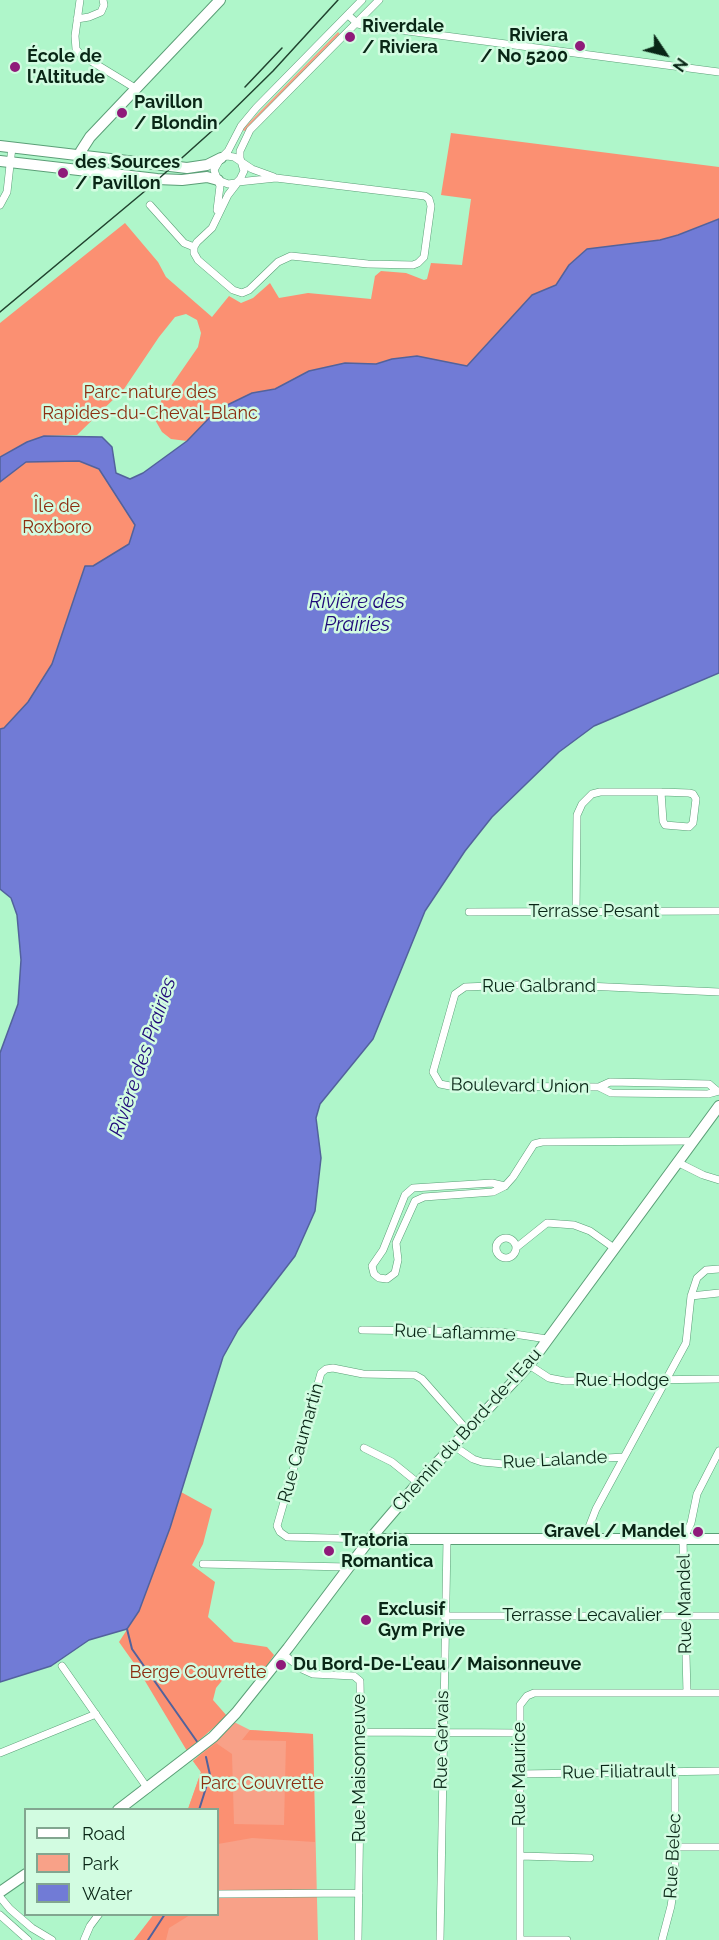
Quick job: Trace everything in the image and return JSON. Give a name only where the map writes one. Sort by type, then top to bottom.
[{"type":"street","points":[[80,0],[75,36],[76,49],[81,55],[135,88]]},
{"type":"street","points":[[77,18],[89,17],[101,12],[104,5],[103,0]]},
{"type":"street","points":[[78,169],[80,155],[90,136],[220,0]]},
{"type":"street","points":[[0,146],[187,168],[207,165],[228,151],[239,129],[251,114],[362,0]]},
{"type":"street","points":[[5,162],[163,179],[182,180],[207,177],[228,184],[238,182],[244,179],[276,178],[418,194],[427,198],[431,206],[425,254],[421,261],[413,265],[368,264],[291,256],[278,262],[249,290],[238,293],[201,263],[194,254],[194,247],[212,228],[216,218],[238,182],[243,174],[241,147],[252,128],[379,0]]},
{"type":"street","points":[[348,15],[357,23],[447,38],[719,72]]},
{"type":"street","points":[[0,205],[7,192],[5,162],[12,147]]},
{"type":"street","points":[[220,158],[232,156],[276,178]]},
{"type":"street","points":[[216,218],[220,194],[214,170],[220,158]]},
{"type":"street","points":[[150,205],[183,242],[194,247]]},
{"type":"street","points":[[576,912],[577,814],[582,804],[592,794],[600,792],[661,792],[693,794],[696,799],[693,823],[689,827],[665,825],[661,792]]},
{"type":"street","name":"Terrasse Pesant","points":[[469,912],[719,911]]},
{"type":"street","name":"Rue Galbrand","points":[[440,1084],[433,1072],[455,994],[465,987],[542,984],[719,992]]},
{"type":"street","name":"Boulevard Union","points":[[440,1084],[450,1086],[599,1087],[611,1093],[708,1094],[717,1090]]},
{"type":"street","name":"Chemin du Bord-de-l'Eau","points":[[120,1808],[148,1789],[213,1737],[236,1713],[370,1539],[418,1483],[529,1365],[719,1106]]},
{"type":"street","points":[[505,1186],[492,1183],[413,1188],[407,1192],[383,1250],[372,1266],[374,1274],[379,1278],[387,1279],[395,1273],[398,1260],[396,1243],[415,1201],[424,1197],[493,1192],[505,1186],[513,1177],[534,1144],[542,1142],[693,1141]]},
{"type":"street","points":[[677,1162],[719,1180]]},
{"type":"street","points":[[407,1192],[415,1201]]},
{"type":"street","points":[[517,1247],[547,1223],[574,1225],[590,1231],[614,1248]]},
{"type":"street","points":[[584,1540],[596,1509],[686,1343],[691,1296],[697,1278],[706,1270],[719,1269]]},
{"type":"street","points":[[691,1296],[719,1293]]},
{"type":"street","name":"Rue Laflamme","points":[[362,1330],[501,1332],[547,1339]]},
{"type":"street","name":"Rue Hodge","points":[[529,1365],[549,1378],[565,1381],[664,1381],[719,1378]]},
{"type":"street","name":"Rue Caumartin","points":[[370,1539],[287,1537],[280,1532],[277,1526],[321,1373],[333,1368],[363,1374],[415,1375],[422,1379],[467,1430]]},
{"type":"street","name":"Rue Lalande","points":[[453,1446],[473,1459],[504,1464],[624,1457]]},
{"type":"street","points":[[364,1448],[392,1462],[418,1483]]},
{"type":"street","name":"Rue Mandel","points":[[687,1693],[683,1540],[691,1523],[697,1494],[718,1453]]},
{"type":"street","points":[[370,1539],[719,1539]]},
{"type":"street","name":"Rue Gervais","points":[[440,1940],[447,1540]]},
{"type":"street","points":[[203,1564],[349,1567]]},
{"type":"street","name":"Terrasse Lecavalier","points":[[444,1616],[719,1616]]},
{"type":"street","name":"Rue Maisonneuve","points":[[283,1654],[302,1669],[313,1674],[354,1676],[360,1681],[358,1940]]},
{"type":"street","points":[[62,1666],[148,1789]]},
{"type":"street","name":"Rue Maurice","points":[[520,1940],[520,1705],[527,1696],[534,1693],[719,1693]]},
{"type":"street","points":[[0,1753],[96,1714]]},
{"type":"street","points":[[361,1732],[520,1733]]},
{"type":"street","name":"Rue Filiatrault","points":[[519,1774],[719,1771]]},
{"type":"street","name":"Rue Belec","points":[[662,1940],[672,1897],[676,1847],[675,1772]]},
{"type":"street","points":[[676,1847],[719,1847]]},
{"type":"street","points":[[520,1856],[590,1858]]},
{"type":"street","points":[[24,1876],[0,1894],[10,1909],[32,1928],[52,1940]]},
{"type":"street","points":[[219,1894],[359,1893]]},
{"type":"street","points":[[0,1915],[26,1939],[32,1928]]},
{"type":"street","points":[[84,1940],[98,1916]]},
{"type":"street","points":[[520,1940],[567,1940]]},
{"type":"green space","points":[[338,32],[340,34],[245,131],[242,130]]},
{"type":"green space","points":[[451,133],[719,167],[719,219],[660,240],[587,249],[569,265],[556,285],[532,295],[467,366],[416,356],[376,364],[345,363],[309,371],[275,389],[252,393],[217,410],[187,441],[171,439],[162,432],[154,418],[162,399],[198,347],[201,333],[197,320],[186,314],[175,317],[124,389],[77,435],[44,436],[27,442],[0,457],[0,323],[125,223],[158,262],[166,277],[212,317],[229,296],[241,303],[253,298],[270,283],[279,298],[308,293],[371,299],[375,276],[381,271],[406,273],[424,280],[427,279],[431,263],[462,265],[471,199],[441,195]]},
{"type":"green space","name":"Île de Roxboro","points":[[79,461],[99,469],[135,525],[129,544],[93,566],[85,566],[53,664],[28,702],[4,728],[0,729],[0,482],[26,462]]},
{"type":"green space","name":"Berge Couvrette","points":[[181,1492],[212,1509],[203,1544],[192,1565],[215,1582],[208,1617],[234,1642],[267,1647],[274,1655],[264,1670],[233,1667],[216,1688],[213,1700],[227,1716],[187,1751],[119,1642],[139,1611]]},
{"type":"green space","name":"Parc Couvrette","points":[[234,1722],[250,1730],[313,1734],[318,1940],[134,1940],[153,1916],[219,1916],[219,1808],[188,1808],[201,1772],[193,1761]]},
{"type":"green space","points":[[250,1730],[313,1734],[315,1842],[252,1838],[219,1844],[219,1808],[188,1808],[201,1772],[193,1761],[216,1743],[232,1754],[234,1824],[284,1825],[286,1741],[242,1740]]},
{"type":"green space","points":[[152,1916],[188,1916],[169,1928],[166,1940],[134,1940]]},
{"type":"water","name":"Rivière des Prairies","points":[[719,219],[719,673],[594,726],[559,752],[492,817],[465,851],[425,911],[373,1039],[320,1104],[316,1118],[321,1158],[315,1211],[295,1256],[238,1330],[223,1357],[170,1528],[139,1611],[127,1629],[89,1640],[51,1666],[0,1682],[0,1053],[18,1004],[21,960],[17,915],[11,898],[0,889],[0,729],[4,728],[28,702],[52,664],[85,566],[93,566],[129,544],[135,525],[99,469],[79,461],[26,462],[0,482],[0,457],[27,442],[44,436],[102,437],[112,447],[116,473],[130,479],[143,473],[187,441],[217,410],[252,393],[275,389],[309,371],[345,363],[376,364],[392,359],[417,356],[467,366],[532,295],[556,285],[569,265],[587,249],[660,240]]},
{"type":"waterway","points":[[127,1629],[132,1649],[198,1743]]},
{"type":"waterway","points":[[200,1808],[210,1775],[206,1757]]},
{"type":"waterway","points":[[148,1940],[164,1916]]},
{"type":"tram line","points":[[0,312],[145,191],[213,130],[273,71],[338,0]]},
{"type":"tram line","points":[[245,87],[282,48]]},
{"type":"place","name":"Riverdale / Riviera","points":[[350,37]]},
{"type":"place","name":"Riviera / No 5200","points":[[580,46]]},
{"type":"place","name":"École de l'Altitude","points":[[15,67]]},
{"type":"place","name":"Pavillon / Blondin","points":[[122,113]]},
{"type":"place","name":"des Sources / Pavillon","points":[[63,173]]},
{"type":"place","name":"Gravel / Mandel","points":[[698,1532]]},
{"type":"place","name":"Tratoria Romantica","points":[[329,1551]]},
{"type":"place","name":"Exclusif Gym Prive","points":[[366,1620]]},
{"type":"place","name":"Du Bord-De-L'eau / Maisonneuve","points":[[281,1665]]},
{"type":"park label","name":"Parc-nature des Rapides-du-Cheval-Blanc","points":[[150,403]]}]
